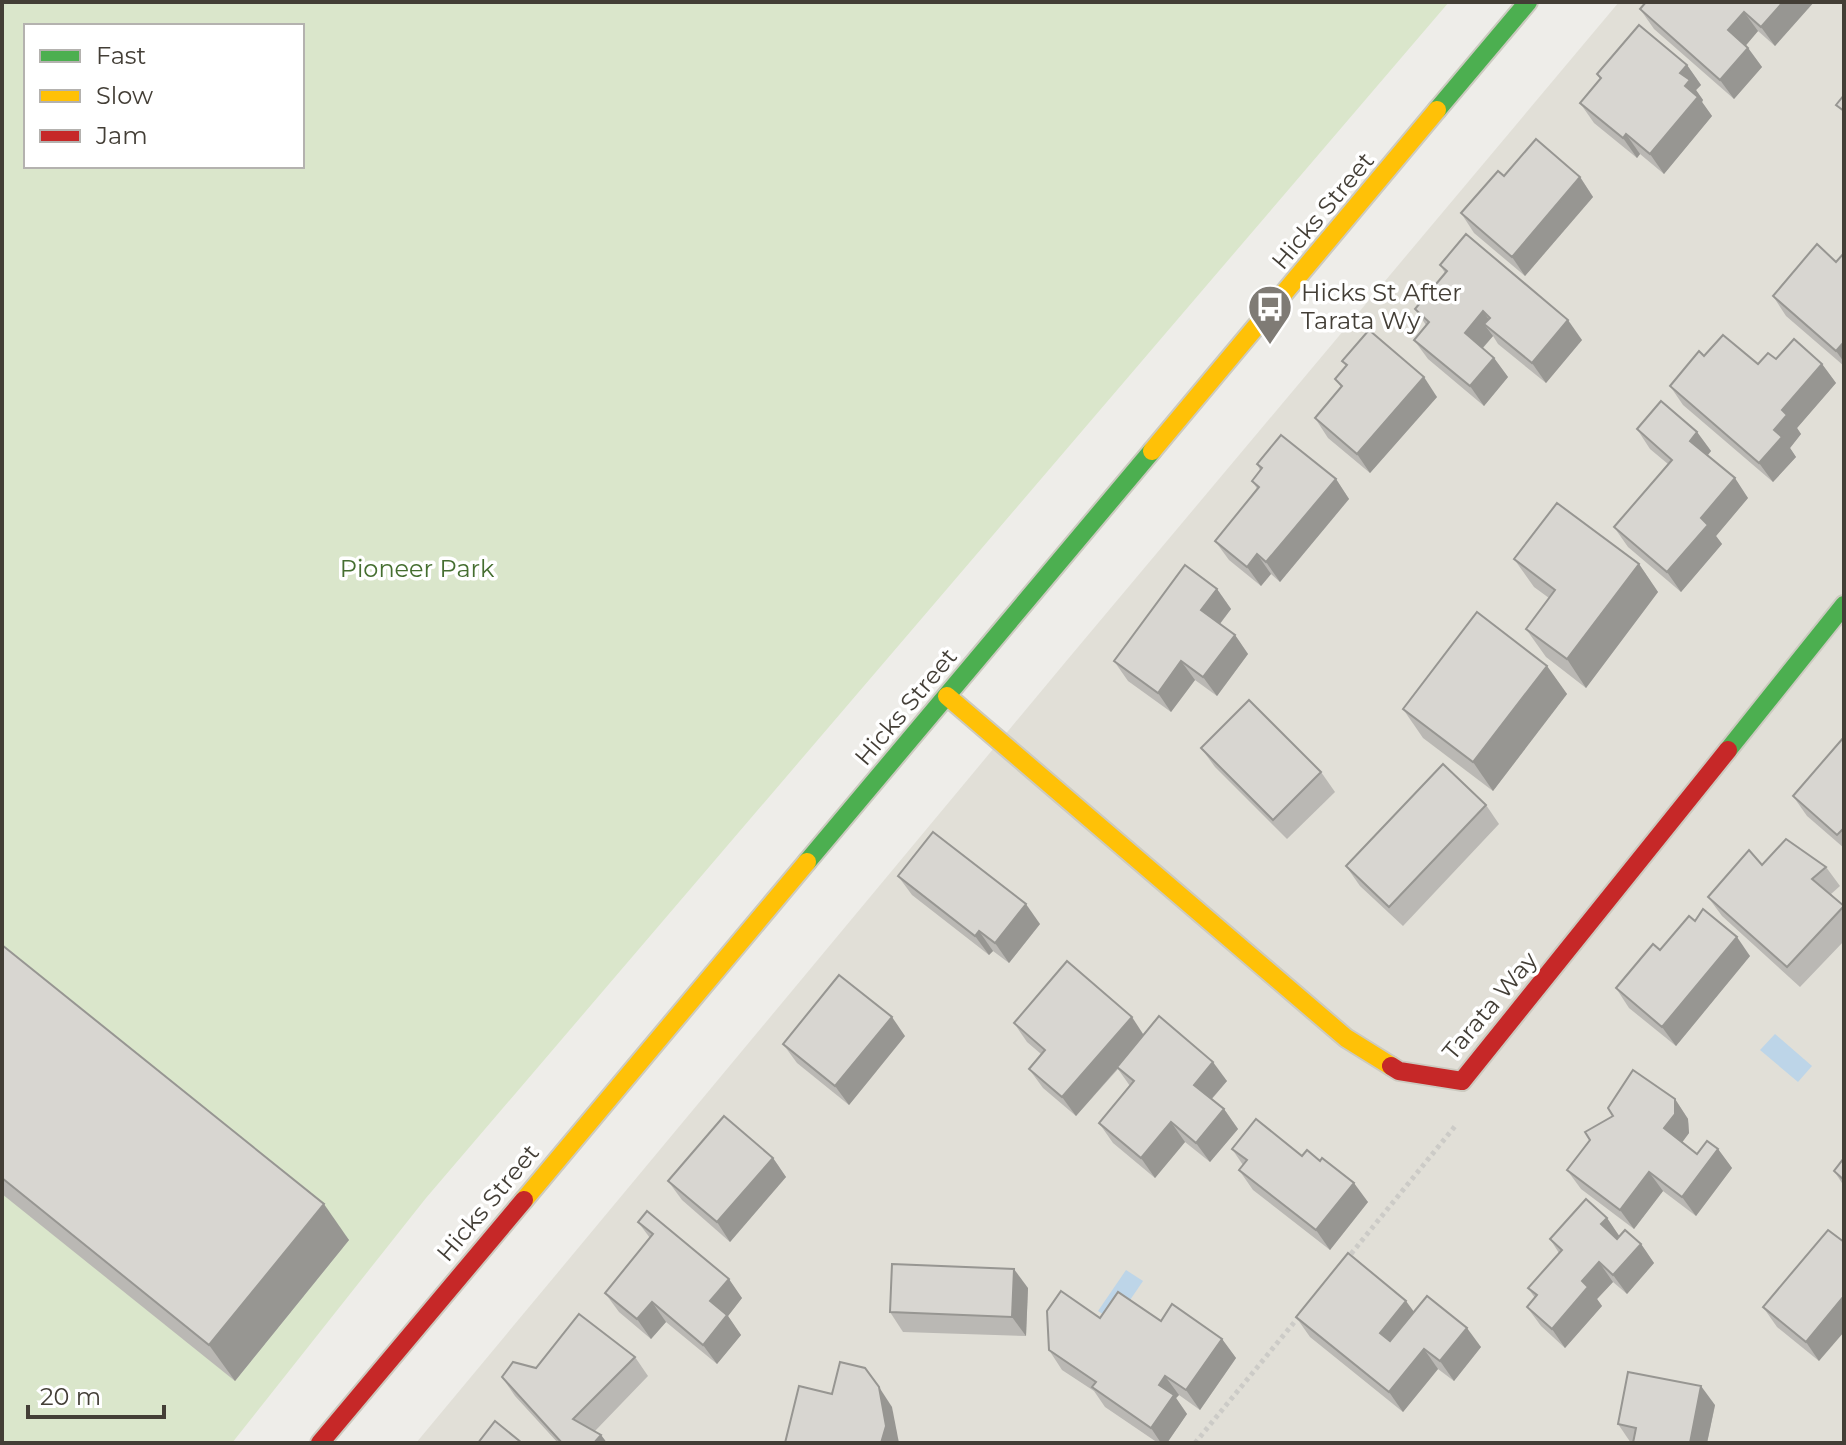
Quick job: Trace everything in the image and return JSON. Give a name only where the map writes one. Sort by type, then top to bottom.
[{"type":"street","name":"Hicks Street","points":[[320,1443],[1528,2]]},
{"type":"street","name":"Tarata Way","points":[[947,696],[1346,1038],[1399,1071],[1462,1081],[1844,605]]},
{"type":"path","points":[[1337,1270],[1459,1122],[1462,1081]]},
{"type":"path","points":[[1195,1443],[1307,1307]]},
{"type":"shaded area","points":[[1619,2],[1844,2],[1844,1443],[416,1443],[1068,659]]},
{"type":"green space","name":"Pioneer Park","points":[[2,2],[1449,2],[426,1198],[232,1443],[2,1443]]},
{"type":"water","points":[[1775,1034],[1812,1066],[1798,1082],[1760,1050]]},
{"type":"water","points":[[1126,1270],[1143,1281],[1115,1322],[1098,1311]]},
{"type":"building","points":[[1646,2],[1783,2],[1761,27],[1744,12],[1728,30],[1748,48],[1720,80],[1640,9]]},
{"type":"building","points":[[1639,25],[1687,65],[1680,73],[1690,80],[1685,86],[1698,97],[1650,154],[1626,134],[1623,138],[1580,103],[1601,78],[1597,74]]},
{"type":"building","points":[[1844,95],[1844,111],[1836,105]]},
{"type":"building","points":[[1536,139],[1580,177],[1512,257],[1461,213],[1498,171],[1504,176]]},
{"type":"building","points":[[1466,234],[1568,320],[1532,363],[1484,324],[1490,318],[1483,311],[1465,333],[1494,358],[1470,386],[1414,340],[1429,322],[1415,309],[1447,271],[1440,265]]},
{"type":"building","points":[[1817,244],[1836,262],[1844,253],[1844,342],[1836,351],[1773,296]]},
{"type":"building","points":[[1369,330],[1424,377],[1357,454],[1315,418],[1342,386],[1335,379],[1347,365],[1342,361]]},
{"type":"building","points":[[1723,335],[1758,364],[1768,353],[1776,359],[1794,339],[1822,364],[1782,410],[1787,415],[1774,430],[1782,437],[1759,463],[1670,386],[1699,351],[1704,356]]},
{"type":"building","points":[[1661,401],[1697,432],[1690,441],[1735,478],[1701,518],[1708,525],[1667,572],[1614,527],[1672,460],[1637,429]]},
{"type":"building","points":[[1281,435],[1336,479],[1266,562],[1257,554],[1247,567],[1215,541],[1259,487],[1252,481],[1262,468],[1257,464]]},
{"type":"building","points":[[1557,503],[1639,564],[1567,659],[1526,629],[1555,590],[1514,559]]},
{"type":"building","points":[[1185,565],[1217,589],[1201,610],[1235,635],[1203,677],[1181,661],[1158,693],[1114,661]]},
{"type":"building","points":[[1477,612],[1547,666],[1473,762],[1403,709]]},
{"type":"building","points":[[1249,700],[1321,772],[1273,820],[1201,748]]},
{"type":"building","points":[[1844,737],[1844,828],[1837,835],[1793,796]]},
{"type":"building","points":[[1443,764],[1486,805],[1389,907],[1346,866]]},
{"type":"building","points":[[933,832],[1026,904],[995,943],[979,931],[975,936],[898,876]]},
{"type":"building","points":[[1786,839],[1826,867],[1812,879],[1844,906],[1787,967],[1708,897],[1749,850],[1762,865]]},
{"type":"building","points":[[1703,909],[1737,937],[1662,1027],[1616,988],[1653,944],[1660,950],[1689,916],[1695,921]]},
{"type":"building","points":[[2,945],[324,1204],[209,1345],[2,1178]]},
{"type":"building","points":[[1067,961],[1132,1017],[1062,1097],[1029,1069],[1045,1050],[1014,1023]]},
{"type":"building","points":[[839,975],[892,1017],[835,1086],[783,1044]]},
{"type":"building","points":[[1159,1016],[1213,1062],[1194,1085],[1224,1109],[1196,1143],[1171,1122],[1141,1158],[1099,1123],[1134,1081],[1117,1067]]},
{"type":"building","points":[[1633,1070],[1675,1099],[1675,1114],[1664,1128],[1697,1154],[1707,1141],[1718,1149],[1682,1197],[1649,1172],[1620,1210],[1567,1170],[1590,1140],[1585,1132],[1613,1116],[1608,1108]]},
{"type":"building","points":[[724,1116],[773,1158],[717,1222],[668,1181]]},
{"type":"building","points":[[1256,1119],[1302,1156],[1307,1150],[1354,1183],[1316,1230],[1239,1170],[1247,1160],[1232,1149]]},
{"type":"building","points":[[1844,1158],[1844,1180],[1834,1171]]},
{"type":"building","points":[[1586,1199],[1607,1218],[1601,1224],[1617,1239],[1625,1230],[1641,1244],[1613,1275],[1599,1262],[1582,1281],[1588,1287],[1552,1329],[1527,1307],[1537,1295],[1528,1288],[1562,1250],[1550,1239]]},
{"type":"building","points":[[647,1211],[729,1279],[710,1301],[727,1315],[703,1345],[652,1302],[637,1319],[605,1293],[653,1234],[638,1222]]},
{"type":"building","points":[[1828,1230],[1844,1242],[1844,1296],[1806,1342],[1763,1307]]},
{"type":"building","points":[[1348,1253],[1406,1301],[1380,1333],[1390,1341],[1427,1296],[1467,1328],[1440,1361],[1424,1349],[1389,1392],[1296,1317]]},
{"type":"building","points":[[892,1264],[1014,1269],[1012,1317],[890,1312]]},
{"type":"building","points":[[1061,1291],[1100,1318],[1118,1292],[1161,1321],[1172,1304],[1222,1339],[1186,1390],[1165,1376],[1159,1385],[1174,1395],[1151,1428],[1092,1387],[1096,1382],[1049,1350],[1047,1311]]},
{"type":"building","points":[[579,1314],[635,1357],[573,1419],[601,1435],[594,1443],[562,1443],[502,1377],[513,1362],[536,1368]]},
{"type":"building","points":[[840,1362],[865,1368],[879,1387],[886,1426],[881,1443],[785,1443],[799,1386],[832,1394]]},
{"type":"building","points":[[1628,1372],[1701,1386],[1690,1443],[1633,1443],[1636,1428],[1618,1424]]},
{"type":"building","points":[[495,1421],[522,1443],[478,1443]]},
{"type":"traffic: fast","points":[[1437,110],[1528,2]]},
{"type":"traffic: fast","points":[[807,862],[1152,451]]},
{"type":"traffic: fast","points":[[1728,750],[1844,605]]},
{"type":"traffic: slow","points":[[1152,451],[1437,110]]},
{"type":"traffic: slow","points":[[947,696],[1346,1038],[1391,1066]]},
{"type":"traffic: slow","points":[[524,1200],[807,862]]},
{"type":"traffic: jam","points":[[1391,1066],[1399,1071],[1462,1081],[1728,750]]},
{"type":"traffic: jam","points":[[320,1443],[524,1200]]},
{"type":"place","name":"Hicks St After Tarata Wy","points":[[1270,346]]}]
